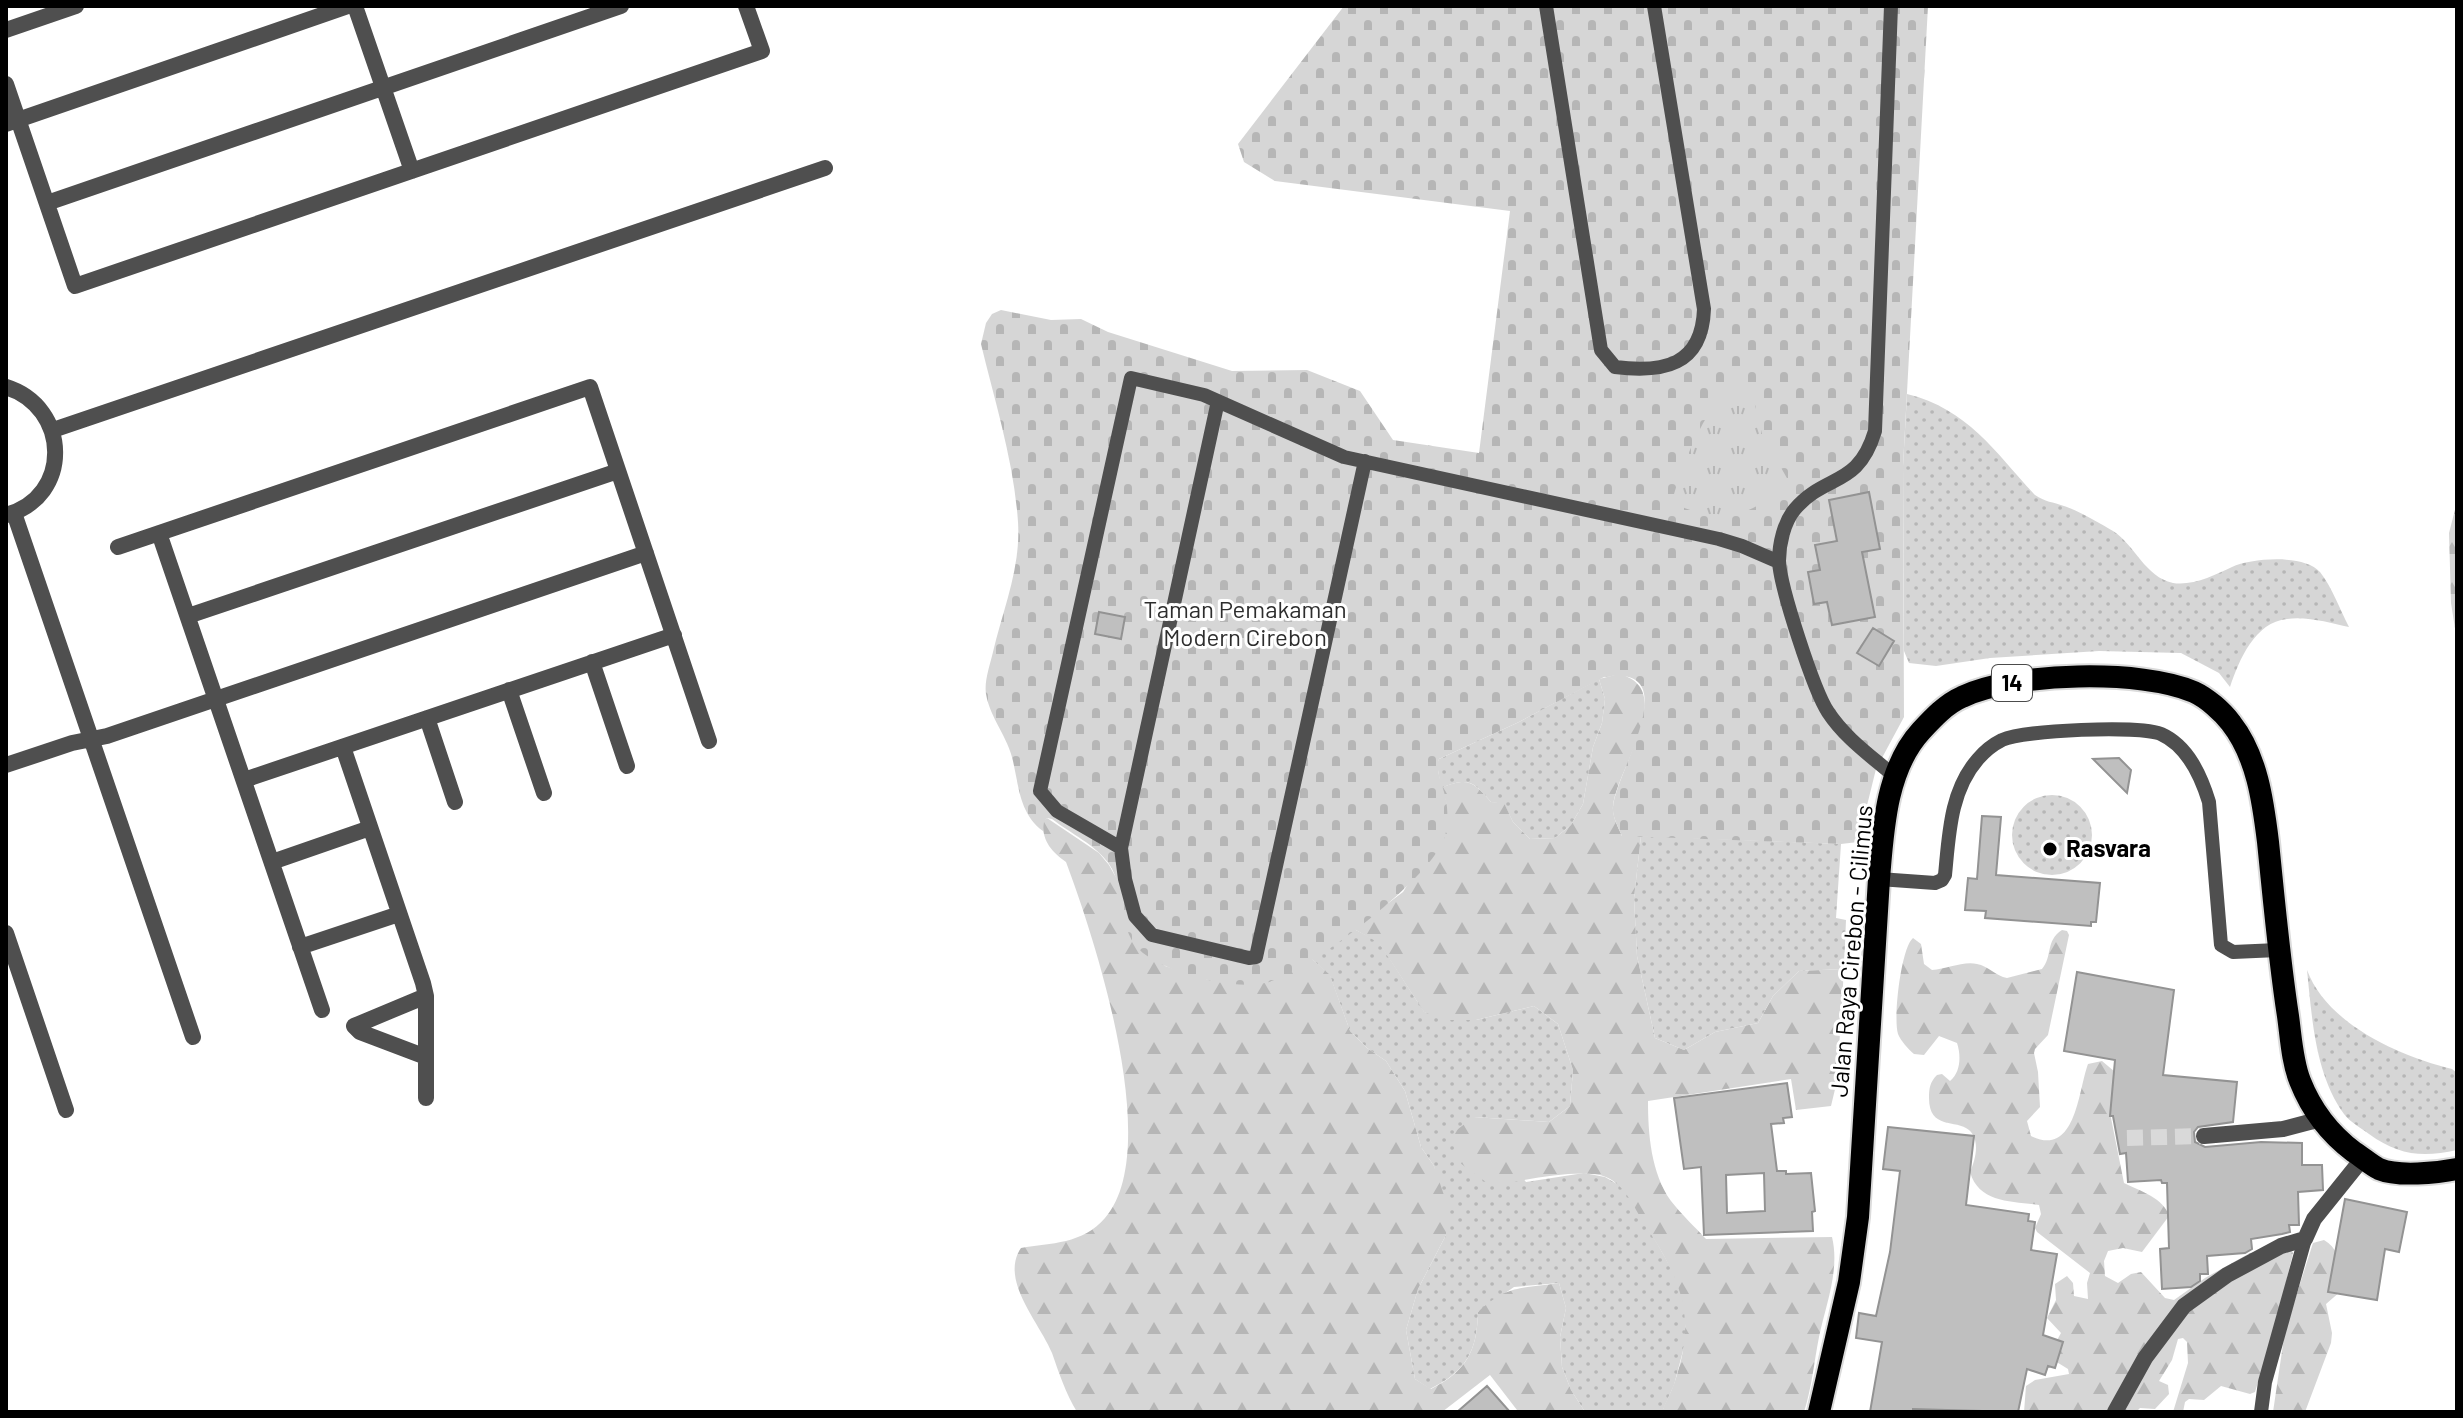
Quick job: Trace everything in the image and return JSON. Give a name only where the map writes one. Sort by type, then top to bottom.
[{"type":"highway","name":"Jalan Raya Cirebon - Cilimus","points":[[1819,1412],[1849,1282],[1858,1217],[1882,837],[1894,776],[1919,733],[1951,703],[1979,690],[2034,680],[2128,677],[2196,693],[2231,722],[2247,749],[2264,806],[2278,950],[2299,1078],[2321,1119],[2343,1143],[2380,1169],[2399,1172],[2457,1169]]},
{"type":"street","points":[[6,30],[76,6]]},
{"type":"street","points":[[12,122],[348,6]]},
{"type":"street","points":[[355,6],[412,171]]},
{"type":"street","points":[[47,203],[621,6]]},
{"type":"street","points":[[6,84],[12,122],[47,203],[75,286],[762,51],[746,6]]},
{"type":"street","points":[[53,430],[825,168]]},
{"type":"street","points":[[6,387],[31,399],[53,430],[56,459],[52,473],[38,497],[10,514],[193,1037]]},
{"type":"street","points":[[118,547],[590,387],[709,741]]},
{"type":"street","points":[[188,616],[618,471]]},
{"type":"street","points":[[159,533],[322,1010]]},
{"type":"street","points":[[6,765],[72,743],[107,736],[646,553]]},
{"type":"street","points":[[244,780],[674,635]]},
{"type":"street","points":[[592,662],[627,766]]},
{"type":"street","points":[[509,690],[544,793]]},
{"type":"street","points":[[427,718],[455,802]]},
{"type":"street","points":[[343,747],[426,996],[426,1098]]},
{"type":"street","points":[[272,862],[370,828]]},
{"type":"street","points":[[300,947],[399,914]]},
{"type":"street","points":[[6,934],[66,1110]]},
{"type":"street","points":[[426,996],[354,1026],[360,1032],[426,1057]]},
{"type":"street","points":[[2204,1136],[2283,1129],[2321,1119]]},
{"type":"street","points":[[2115,1412],[2145,1358],[2184,1306],[2227,1275],[2281,1246],[2305,1239],[2314,1219],[2363,1158]]},
{"type":"lane","points":[[1546,6],[1601,350],[1615,367],[1660,369],[1684,359],[1697,344],[1704,320],[1654,6]]},
{"type":"lane","points":[[1891,6],[1875,431],[1860,465],[1794,510],[1784,530],[1779,562],[1799,636],[1826,709],[1840,729],[1894,776]]},
{"type":"lane","points":[[1121,848],[1057,811],[1040,791],[1131,378],[1204,395],[1344,457],[1719,539],[1779,562]]},
{"type":"lane","points":[[1218,401],[1121,848],[1135,916],[1152,935],[1249,958],[1256,957],[1365,461]]},
{"type":"lane","points":[[1879,879],[1935,883],[1942,880],[1956,797],[1968,771],[1981,755],[2001,740],[2022,735],[2136,729],[2160,733],[2177,744],[2191,761],[2209,802],[2221,945],[2233,952],[2278,950]]},
{"type":"lane","points":[[2261,1412],[2265,1382],[2305,1239]]},
{"type":"green space","name":"Taman Pemakaman Modern Cirebon","points":[[1344,6],[1928,6],[1903,466],[1904,717],[1876,769],[1858,842],[1841,844],[1622,836],[1613,807],[1645,703],[1642,687],[1629,677],[1604,677],[1519,722],[1439,759],[1439,775],[1447,808],[1445,836],[1436,854],[1418,875],[1366,922],[1337,944],[1284,976],[1251,985],[1218,982],[1169,968],[1143,953],[1129,934],[1115,874],[1104,857],[1052,819],[1044,821],[1043,831],[1025,808],[1011,752],[986,694],[988,673],[1017,556],[1018,522],[1008,455],[981,344],[986,323],[992,314],[1001,310],[1051,320],[1081,319],[1108,332],[1232,371],[1307,370],[1360,391],[1393,440],[1479,453],[1510,211],[1275,181],[1244,162],[1238,144]]},
{"type":"green space","points":[[1745,379],[1750,384],[1762,434],[1788,480],[1757,505],[1733,514],[1711,515],[1672,502],[1682,470],[1708,414],[1732,387]]},
{"type":"green space","points":[[1907,394],[1947,410],[1964,421],[2035,495],[2113,531],[2163,580],[2188,583],[2241,564],[2264,560],[2302,562],[2320,572],[2349,627],[2302,618],[2287,619],[2266,627],[2250,644],[2230,687],[2219,673],[2181,653],[2099,651],[1990,658],[1936,666],[1909,663],[1904,651],[1903,466]]},
{"type":"green space","points":[[2457,502],[2457,641],[2451,603],[2449,533]]},
{"type":"green space","points":[[1619,674],[1636,683],[1644,696],[1640,732],[1617,791],[1613,810],[1622,836],[1641,836],[1634,898],[1637,956],[1655,1038],[1684,1050],[1715,1032],[1758,1023],[1773,996],[1799,971],[1844,969],[1837,1081],[1831,1106],[1796,1110],[1791,1079],[1648,1101],[1650,1140],[1664,1190],[1706,1239],[1832,1237],[1833,1274],[1804,1412],[1662,1412],[1674,1384],[1685,1338],[1682,1299],[1668,1263],[1624,1191],[1613,1181],[1595,1174],[1550,1176],[1490,1185],[1456,1160],[1454,1132],[1474,1117],[1549,1122],[1570,1106],[1573,1070],[1558,1024],[1534,1006],[1476,1020],[1444,1020],[1424,1012],[1379,943],[1354,929],[1403,892],[1447,822],[1446,801],[1441,788],[1464,782],[1474,785],[1491,802],[1504,803],[1513,822],[1530,839],[1555,838],[1571,825],[1583,804],[1593,747],[1602,723],[1605,699],[1599,679]]},
{"type":"green space","points":[[1599,679],[1605,699],[1602,723],[1593,747],[1583,804],[1571,825],[1555,838],[1530,839],[1513,822],[1504,804],[1491,802],[1475,785],[1464,782],[1441,788],[1439,759],[1519,722]]},
{"type":"green space","points":[[2052,795],[2067,798],[2080,807],[2089,820],[2092,835],[2089,850],[2080,863],[2067,872],[2052,875],[2037,872],[2024,863],[2015,850],[2012,835],[2015,820],[2024,807],[2037,798]]},
{"type":"green space","points":[[1047,818],[1099,853],[1109,865],[1165,966],[1209,980],[1267,982],[1311,958],[1330,975],[1350,1031],[1386,1061],[1405,1091],[1421,1147],[1434,1166],[1447,1204],[1446,1235],[1418,1289],[1406,1330],[1415,1379],[1431,1389],[1461,1367],[1472,1349],[1478,1312],[1498,1296],[1516,1289],[1559,1283],[1566,1308],[1560,1337],[1562,1367],[1571,1390],[1585,1412],[1522,1412],[1517,1410],[1490,1375],[1442,1412],[1077,1412],[1052,1353],[1018,1287],[1016,1260],[1021,1248],[1077,1238],[1105,1218],[1121,1186],[1128,1145],[1126,1096],[1107,991],[1093,941],[1066,862],[1046,840],[1043,821]]},
{"type":"green space","points":[[1641,836],[1841,844],[1836,918],[1846,920],[1844,969],[1799,971],[1773,996],[1758,1023],[1715,1032],[1684,1050],[1655,1038],[1637,956],[1634,898]]},
{"type":"green space","points":[[1354,929],[1379,942],[1424,1012],[1476,1020],[1534,1006],[1558,1024],[1573,1070],[1570,1106],[1549,1122],[1474,1117],[1526,1182],[1584,1173],[1605,1177],[1624,1188],[1676,1277],[1685,1306],[1685,1343],[1674,1385],[1662,1412],[1585,1412],[1571,1390],[1562,1367],[1560,1337],[1566,1308],[1559,1283],[1514,1287],[1478,1312],[1472,1349],[1453,1375],[1430,1389],[1415,1379],[1406,1330],[1418,1289],[1446,1235],[1434,1166],[1421,1147],[1405,1091],[1386,1061],[1350,1031],[1330,976],[1311,958]]},
{"type":"green space","points":[[2062,930],[2069,935],[2048,1035],[2034,1053],[2040,1107],[2027,1121],[2031,1136],[2046,1140],[2057,1138],[2066,1130],[2073,1118],[2088,1064],[2102,1061],[2121,1077],[2110,1113],[2124,1183],[2157,1200],[2169,1216],[2142,1252],[2123,1248],[2108,1251],[2104,1261],[2105,1276],[2118,1283],[2131,1274],[2141,1272],[2165,1298],[2174,1300],[2205,1278],[2250,1253],[2290,1249],[2293,1253],[2277,1320],[2255,1392],[2250,1394],[2221,1386],[2204,1400],[2189,1399],[2183,1412],[2173,1412],[2188,1363],[2187,1342],[2183,1338],[2178,1339],[2172,1360],[2159,1381],[2168,1385],[2169,1394],[2155,1409],[2140,1408],[2136,1412],[2024,1412],[2026,1386],[2035,1380],[2069,1374],[2068,1369],[2055,1361],[2056,1342],[2061,1333],[2047,1318],[2056,1300],[2055,1284],[2067,1276],[2073,1283],[2074,1296],[2088,1299],[2090,1273],[2037,1232],[2035,1228],[2041,1214],[2039,1205],[1997,1199],[1974,1182],[1970,1172],[1976,1151],[1973,1135],[1964,1127],[1938,1119],[1930,1108],[1931,1083],[1942,1074],[1950,1081],[1956,1073],[1959,1058],[1957,1043],[1939,1036],[1924,1055],[1914,1054],[1898,1034],[1897,999],[1905,955],[1913,938],[1921,944],[1924,964],[1932,970],[1972,963],[2007,978],[2042,969],[2053,939]]},
{"type":"green space","points":[[2307,970],[2317,989],[2348,1022],[2388,1046],[2457,1073],[2457,1150],[2421,1154],[2400,1150],[2380,1141],[2344,1114],[2321,1064]]},
{"type":"green space","points":[[2324,1240],[2335,1250],[2340,1269],[2341,1291],[2326,1304],[2331,1343],[2305,1412],[2273,1412],[2285,1331],[2313,1243]]},
{"type":"building","points":[[1869,492],[1880,549],[1862,552],[1875,617],[1832,625],[1827,602],[1814,604],[1808,572],[1820,570],[1815,545],[1837,541],[1829,500]]},
{"type":"building","points":[[1099,612],[1125,617],[1121,639],[1095,634]]},
{"type":"building","points":[[1873,628],[1894,641],[1879,666],[1857,653]]},
{"type":"building","points":[[2119,758],[2131,770],[2127,793],[2093,759]]},
{"type":"building","points":[[1982,816],[2001,817],[1996,875],[2100,883],[2096,922],[2091,922],[2091,926],[1985,918],[1986,911],[1965,910],[1968,878],[1977,879]]},
{"type":"building","points":[[2077,972],[2174,990],[2163,1075],[2237,1082],[2233,1122],[2198,1127],[2194,1132],[2195,1142],[2205,1147],[2261,1142],[2302,1143],[2302,1165],[2322,1165],[2323,1190],[2298,1192],[2299,1225],[2289,1225],[2290,1232],[2251,1239],[2252,1249],[2245,1253],[2207,1256],[2208,1274],[2200,1274],[2200,1281],[2191,1287],[2162,1289],[2160,1249],[2169,1248],[2167,1183],[2161,1180],[2128,1182],[2126,1153],[2120,1154],[2113,1116],[2110,1116],[2115,1060],[2064,1051]]},
{"type":"building","points":[[1787,1083],[1792,1117],[1783,1118],[1784,1123],[1771,1124],[1777,1171],[1786,1171],[1786,1174],[1811,1173],[1815,1211],[1812,1212],[1813,1231],[1704,1235],[1701,1167],[1684,1169],[1674,1098]],"holes":[[[1764,1173],[1765,1211],[1727,1213],[1726,1175]]]},
{"type":"building","points":[[1888,1127],[1974,1136],[1966,1205],[2029,1214],[2028,1221],[2035,1222],[2031,1250],[2057,1254],[2043,1335],[2063,1342],[2055,1368],[2048,1366],[2045,1375],[2027,1369],[2018,1412],[1913,1409],[1913,1412],[1870,1412],[1882,1342],[1856,1338],[1859,1313],[1876,1316],[1890,1252],[1900,1171],[1883,1169]]},
{"type":"building","points":[[2345,1199],[2407,1212],[2399,1252],[2385,1249],[2377,1300],[2328,1292]]},
{"type":"building","points":[[1487,1386],[1510,1412],[1457,1412]]},
{"type":"tunnel","points":[[2127,1138],[2204,1136]]},
{"type":"place","name":"Rasvara","points":[[2050,849]]}]
